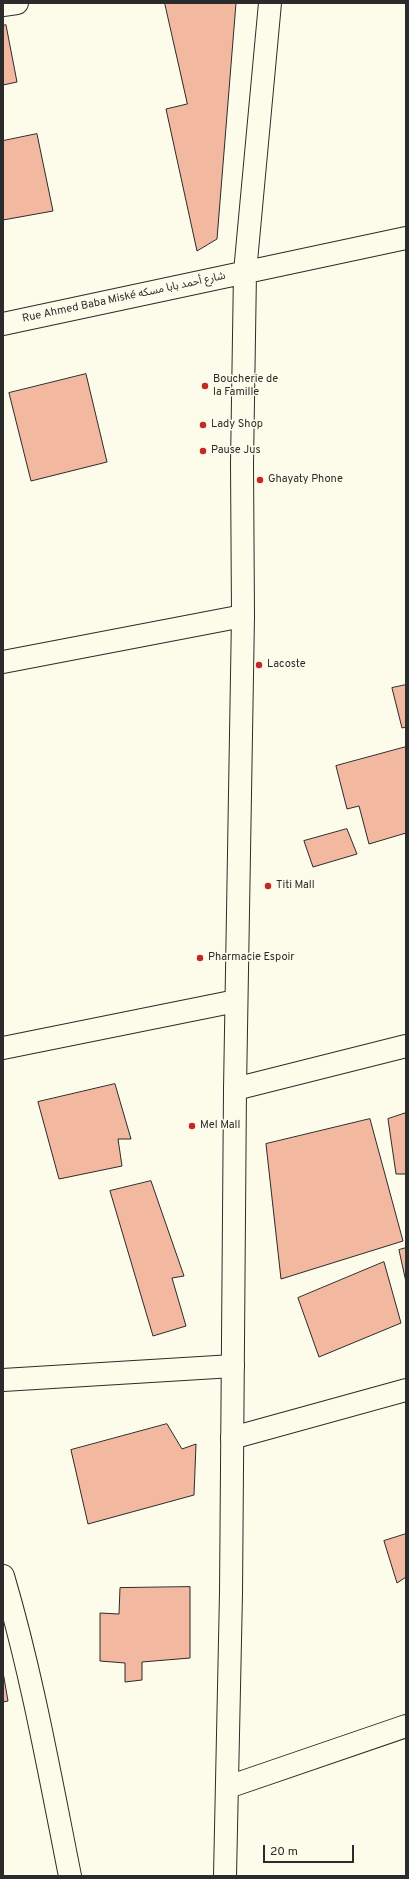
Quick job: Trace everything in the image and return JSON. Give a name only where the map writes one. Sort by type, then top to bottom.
[{"type":"street","points":[[3,5],[17,3]]},
{"type":"street","points":[[224,1876],[228,1787],[236,1001],[243,616],[242,464],[245,272],[270,3]]},
{"type":"street","name":"Rue Ahmed Baba Miské شارع أحمد بابا مسكه","points":[[3,324],[406,238]]},
{"type":"street","points":[[3,662],[243,616]]},
{"type":"street","points":[[3,1048],[236,1001]]},
{"type":"street","points":[[235,1089],[406,1046]]},
{"type":"street","points":[[3,1380],[233,1366]]},
{"type":"street","points":[[232,1438],[406,1390]]},
{"type":"street","points":[[3,1576],[15,1616],[40,1726],[70,1876]]},
{"type":"street","points":[[228,1787],[406,1726]]},
{"type":"building","points":[[165,3],[236,3],[217,239],[197,251],[166,109],[187,104]]},
{"type":"building","points":[[6,25],[17,82],[3,85],[3,26]]},
{"type":"building","points":[[37,134],[53,211],[3,220],[3,141]]},
{"type":"building","points":[[86,374],[107,462],[31,481],[9,393]]},
{"type":"building","points":[[406,685],[406,727],[402,728],[392,688]]},
{"type":"building","points":[[406,747],[406,833],[369,844],[359,806],[347,809],[336,766]]},
{"type":"building","points":[[347,829],[357,854],[313,867],[304,841]]},
{"type":"building","points":[[115,1084],[131,1139],[118,1139],[122,1166],[59,1179],[38,1102]]},
{"type":"building","points":[[406,1113],[406,1174],[396,1174],[388,1119]]},
{"type":"building","points":[[370,1119],[403,1241],[281,1279],[266,1144]]},
{"type":"building","points":[[151,1181],[184,1276],[172,1278],[186,1326],[153,1336],[110,1191]]},
{"type":"building","points":[[406,1248],[406,1282],[399,1250]]},
{"type":"building","points":[[384,1262],[401,1323],[319,1357],[298,1298]]},
{"type":"building","points":[[167,1424],[182,1449],[196,1444],[194,1495],[88,1524],[71,1450]]},
{"type":"building","points":[[406,1534],[406,1577],[397,1583],[384,1541]]},
{"type":"building","points":[[190,1587],[190,1658],[142,1662],[142,1680],[125,1682],[125,1663],[100,1661],[100,1613],[119,1614],[120,1588]]},
{"type":"building","points":[[3,1672],[8,1701],[3,1702]]},
{"type":"place","name":"Boucherie de la Famille","points":[[205,386]]},
{"type":"place","name":"Lady Shop","points":[[203,425]]},
{"type":"place","name":"Pause Jus","points":[[203,451]]},
{"type":"place","name":"Ghayaty Phone","points":[[260,480]]},
{"type":"place","name":"Lacoste","points":[[259,665]]},
{"type":"place","name":"Titi Mall","points":[[268,886]]},
{"type":"place","name":"Pharmacie Espoir","points":[[200,958]]},
{"type":"place","name":"Mel Mall","points":[[192,1126]]}]
